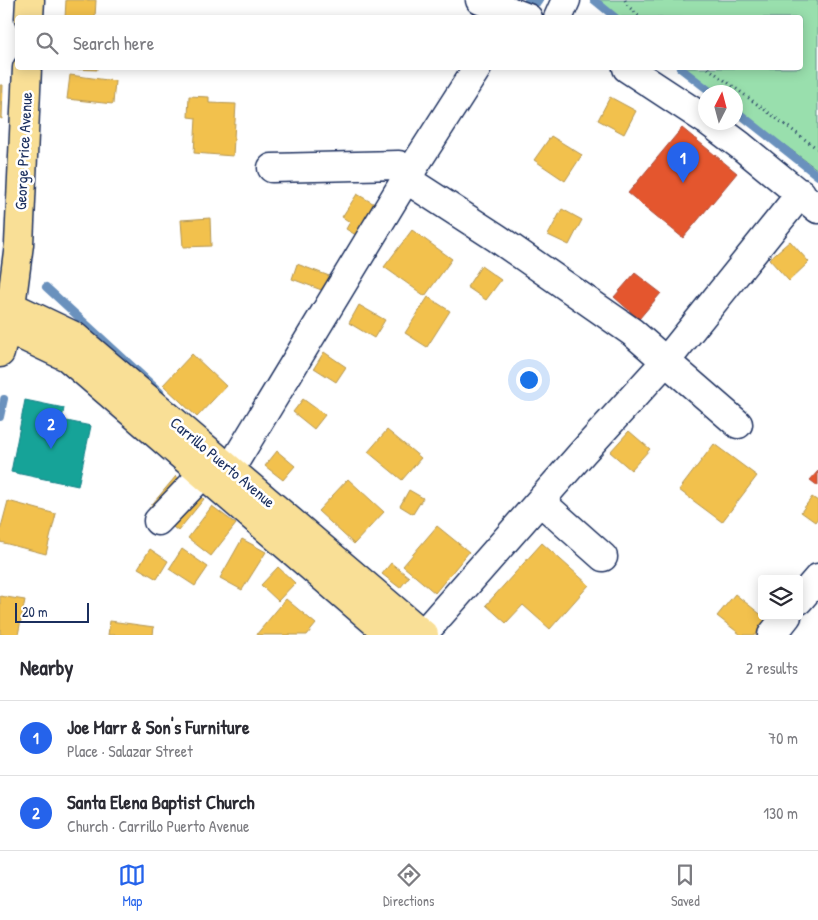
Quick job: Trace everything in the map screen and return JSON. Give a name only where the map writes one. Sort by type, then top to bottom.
[{"type":"main road","points":[[30,0],[30,15]]},
{"type":"main road","name":"George Price Avenue","points":[[6,329],[19,244],[27,70]]},
{"type":"main road","name":"Carrillo Puerto Avenue","points":[[6,329],[74,336],[424,635]]},
{"type":"main road","name":"Carrillo Puerto Avenue","points":[[6,329],[67,356],[390,635]]},
{"type":"street","points":[[480,0],[514,15]]},
{"type":"street","points":[[559,15],[566,0]]},
{"type":"street","points":[[230,468],[409,175],[476,70]]},
{"type":"street","points":[[630,70],[698,115]]},
{"type":"street","points":[[424,635],[583,452],[809,201],[719,130]]},
{"type":"street","points":[[272,168],[399,165],[409,175],[632,332],[738,424]]},
{"type":"street","points":[[158,520],[203,474]]},
{"type":"street","points":[[540,501],[603,556]]},
{"type":"street","points":[[803,595],[818,578]]},
{"type":"street","points":[[772,635],[784,620]]},
{"type":"path","points":[[625,0],[628,6],[638,15]]},
{"type":"path","points":[[711,70],[818,149]]},
{"type":"green space","points":[[594,0],[818,0],[818,170],[743,114],[743,85],[704,85],[683,70],[803,70],[803,15],[610,15],[593,2]]},
{"type":"building: Homes","points":[[66,0],[96,0],[95,15],[65,15]]},
{"type":"building: Homes","points":[[70,75],[115,81],[113,104],[67,99]]},
{"type":"building: Homes","points":[[0,85],[3,85],[2,119],[0,118]]},
{"type":"building: Homes","points":[[189,96],[209,97],[209,103],[236,104],[233,156],[194,153],[196,118],[188,117]]},
{"type":"building: Homes","points":[[610,97],[636,111],[624,134],[598,120]]},
{"type":"building: Homes","points":[[551,136],[582,155],[565,181],[534,160]]},
{"type":"building: Homes","points":[[357,194],[378,206],[359,237],[346,229],[350,222],[342,217]]},
{"type":"building: Homes","points":[[562,209],[582,220],[569,245],[548,235]]},
{"type":"building: Homes","points":[[210,218],[211,246],[183,247],[181,220]]},
{"type":"building: Homes","points":[[412,230],[452,259],[425,296],[384,267]]},
{"type":"building: Homes","points":[[790,241],[809,262],[789,281],[769,259]]},
{"type":"building: Homes","points":[[297,264],[332,277],[327,292],[292,279]]},
{"type":"building: Homes","points":[[481,266],[501,280],[486,300],[467,287]]},
{"type":"building: Homes","points":[[428,297],[450,311],[427,347],[405,333]]},
{"type":"building: Homes","points":[[359,305],[385,320],[374,338],[349,323]]},
{"type":"building: Homes","points":[[324,352],[346,367],[336,382],[314,368]]},
{"type":"building: Homes","points":[[192,354],[226,386],[197,417],[163,385]]},
{"type":"building: Homes","points":[[303,399],[325,415],[314,429],[293,412]]},
{"type":"building: Homes","points":[[387,430],[421,458],[402,480],[368,452]]},
{"type":"building: Homes","points":[[629,431],[650,449],[631,470],[610,452]]},
{"type":"building: Homes","points":[[714,444],[757,476],[722,522],[679,490]]},
{"type":"building: Homes","points":[[277,451],[295,466],[283,480],[265,466]]},
{"type":"building: Homes","points":[[176,476],[204,499],[178,531],[149,508]]},
{"type":"building: Homes","points":[[348,479],[384,512],[354,544],[318,511]]},
{"type":"building: Homes","points":[[409,490],[423,498],[413,514],[400,506]]},
{"type":"building: Homes","points":[[812,497],[818,501],[818,518],[815,522],[801,512]]},
{"type":"building: Homes","points":[[8,501],[56,514],[46,554],[0,542],[0,531]]},
{"type":"building: Homes","points":[[212,506],[236,524],[211,556],[188,538]]},
{"type":"building: Homes","points":[[437,526],[469,552],[435,593],[403,566]]},
{"type":"building: Homes","points":[[242,539],[266,552],[242,590],[220,578]]},
{"type":"building: Homes","points":[[542,543],[589,585],[550,629],[523,605],[506,623],[486,605]]},
{"type":"building: Homes","points":[[150,549],[168,561],[157,579],[138,568]]},
{"type":"building: Homes","points":[[182,549],[208,567],[195,586],[169,569]]},
{"type":"building: Homes","points":[[391,563],[409,577],[400,588],[382,574]]},
{"type":"building: Homes","points":[[278,567],[295,583],[278,601],[261,585]]},
{"type":"building: Homes","points":[[735,594],[758,612],[758,620],[769,621],[758,635],[741,635],[717,616]]},
{"type":"building: Homes","points":[[0,596],[25,600],[18,635],[0,635]]},
{"type":"building: Homes","points":[[286,599],[316,624],[307,635],[256,635]]},
{"type":"building: Homes","points":[[110,621],[154,627],[153,635],[108,635]]},
{"type":"building: Shops","points":[[682,128],[737,173],[683,238],[628,193]]},
{"type":"building: Shops","points":[[635,273],[661,293],[639,319],[614,297]]},
{"type":"building: Shops","points":[[818,471],[818,486],[810,480]]},
{"type":"building: Public","points":[[25,400],[64,408],[62,420],[91,426],[78,486],[11,472]]},
{"type":"waterway","points":[[528,0],[538,2],[539,0]]},
{"type":"waterway","points":[[594,0],[612,15]]},
{"type":"waterway","points":[[683,70],[702,85]]},
{"type":"waterway","points":[[743,117],[818,176]]},
{"type":"waterway","points":[[46,287],[160,392]]},
{"type":"waterway","points":[[0,417],[4,399]]},
{"type":"place","name":"Joe Marr & Son's Furniture","points":[[683,183]]},
{"type":"place","name":"Santa Elena Baptist Church","points":[[51,449]]}]
